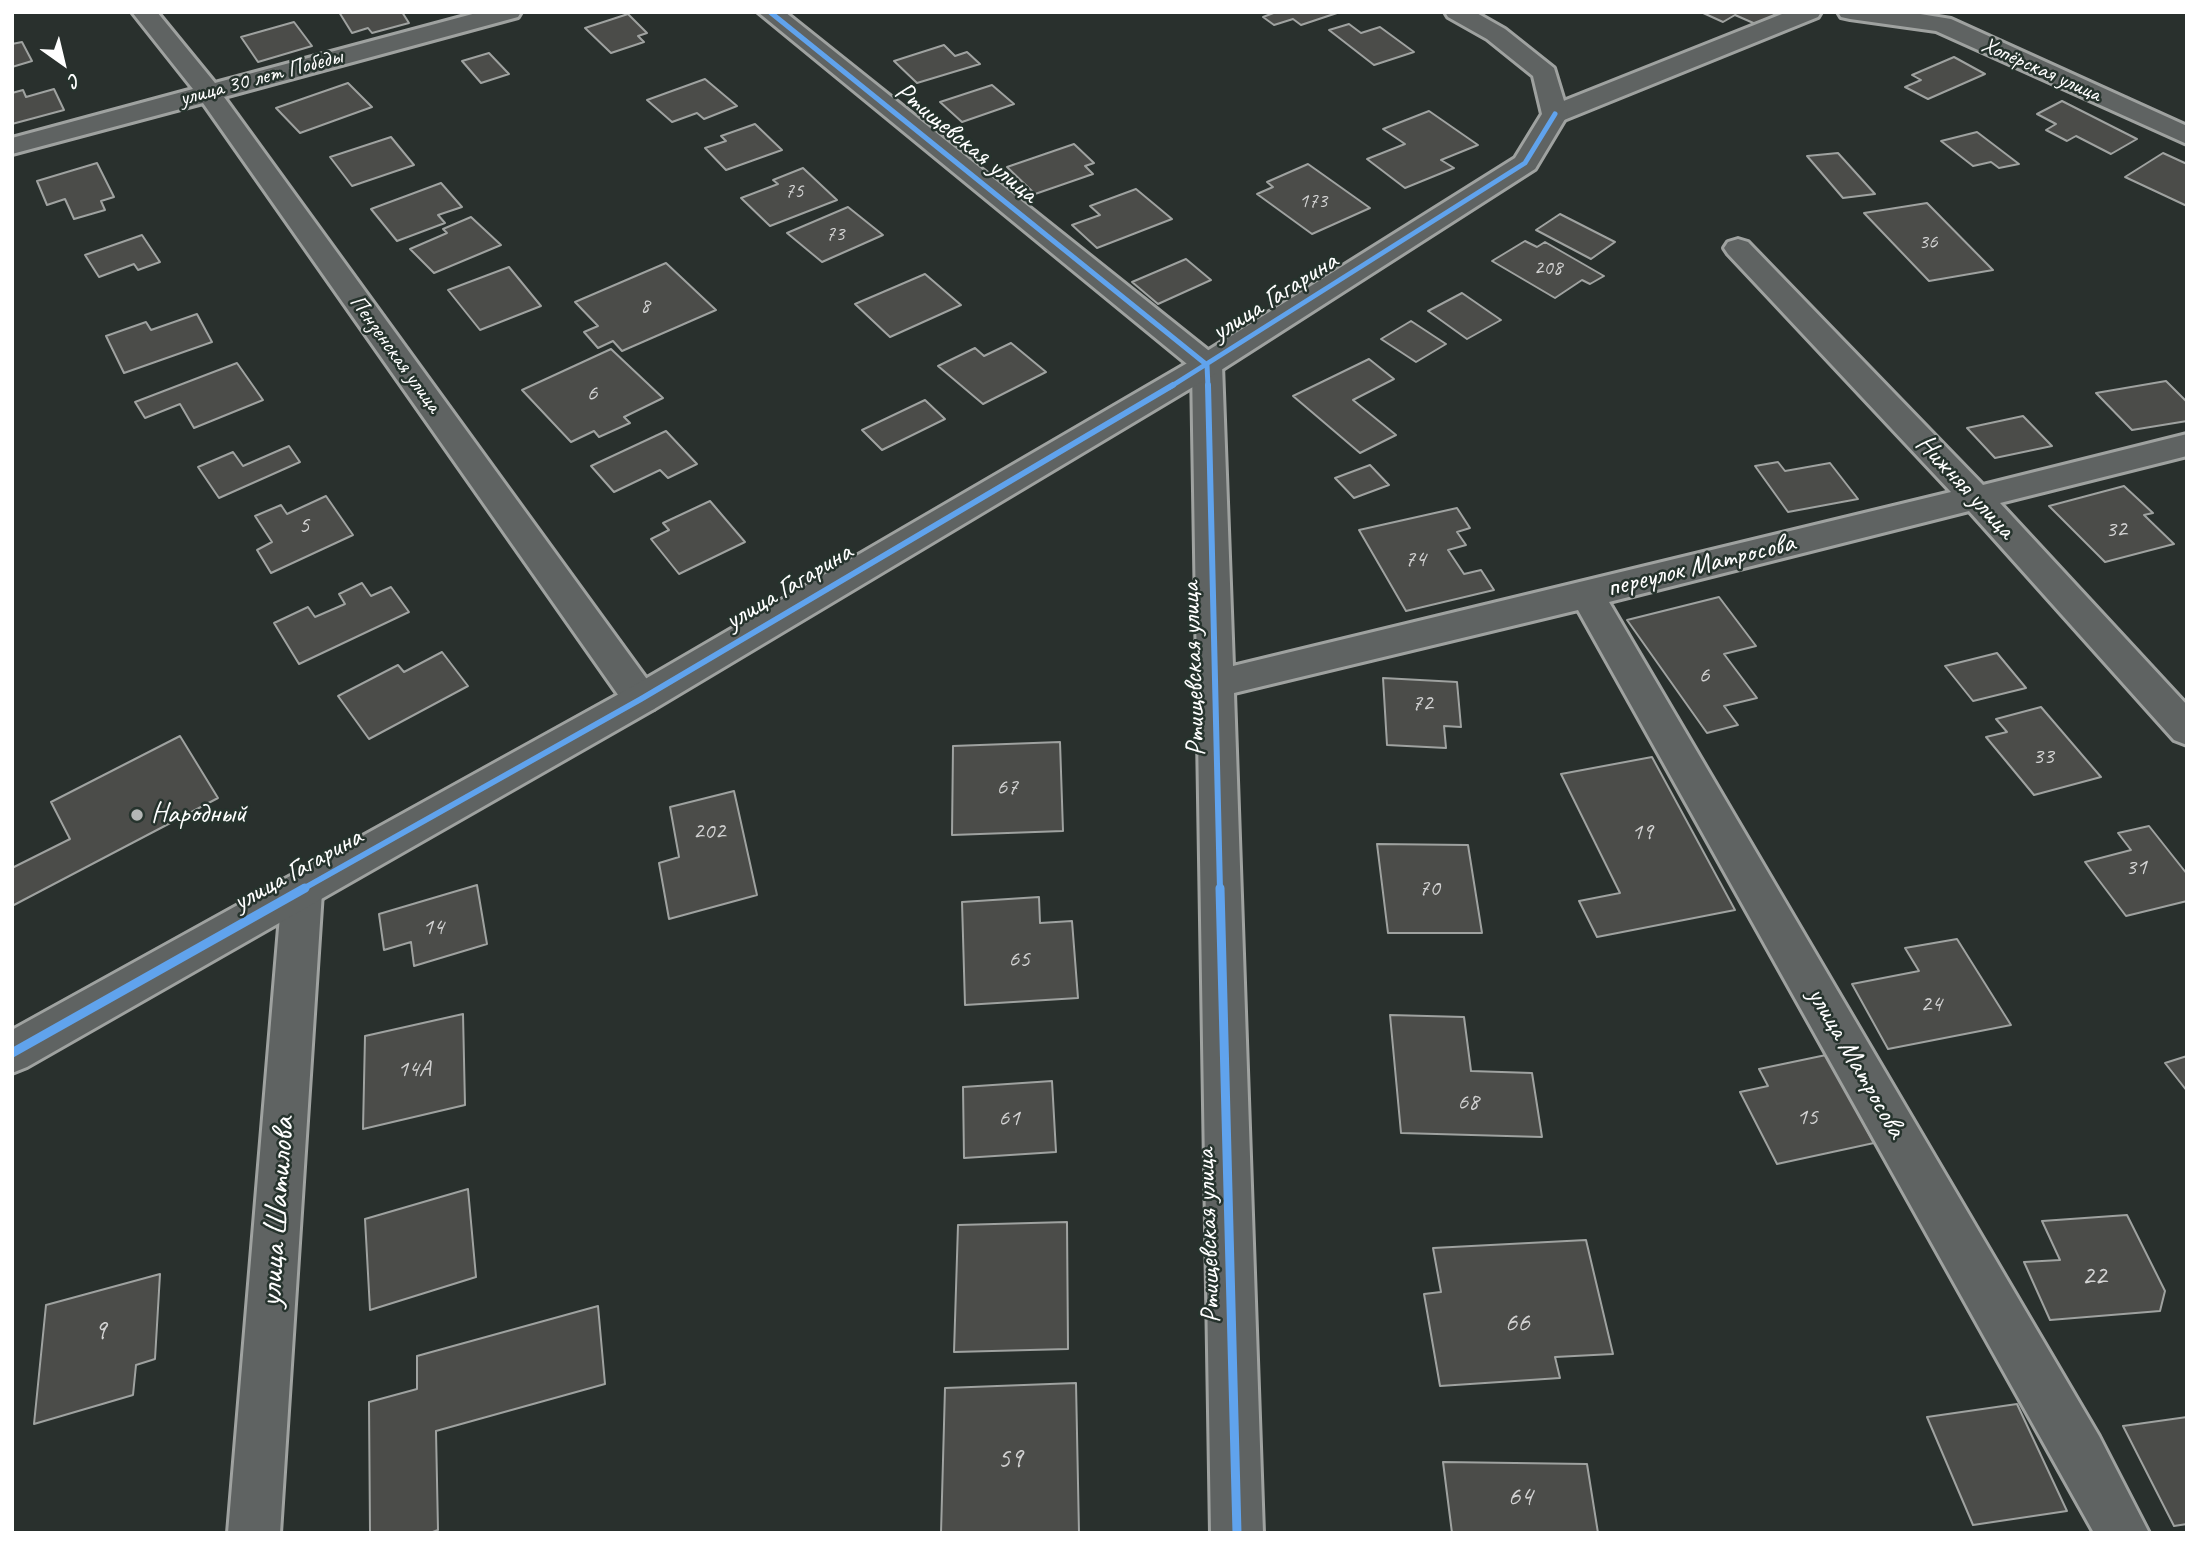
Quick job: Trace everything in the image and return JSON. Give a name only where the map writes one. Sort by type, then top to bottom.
[{"type":"street","name":"Пензенская улица","points":[[144,12],[208,92],[641,699]]},
{"type":"street","name":"улица 30 лет Победы","points":[[12,146],[509,12]]},
{"type":"street","name":"Ртищевская улица","points":[[770,12],[1207,365],[1237,1533]]},
{"type":"street","points":[[1457,12],[1496,34],[1545,73],[1555,114],[1809,12]]},
{"type":"street","name":"Хопёрская улица","points":[[1850,12],[1941,24],[2187,136]]},
{"type":"street","name":"улица Гагарина","points":[[12,1053],[641,699],[1207,365],[1525,163],[1555,114]]},
{"type":"street","name":"Нижняя улица","points":[[1738,248],[1976,498],[2187,730]]},
{"type":"street","name":"переулок Матросова","points":[[1215,684],[1587,595],[2187,445]]},
{"type":"street","name":"улица Матросова","points":[[1587,595],[2074,1442],[2123,1533]]},
{"type":"street","name":"улица Шатилова","points":[[254,1533],[302,892]]},
{"type":"building","points":[[339,12],[402,12],[409,23],[372,33],[368,28],[352,33]]},
{"type":"building","points":[[1276,12],[1340,12],[1301,25],[1293,19],[1274,25],[1263,17]]},
{"type":"building","points":[[1701,12],[1779,12],[1758,25],[1735,15],[1723,22]]},
{"type":"building","points":[[628,14],[647,33],[638,36],[644,42],[611,53],[585,28]]},
{"type":"building","points":[[294,22],[312,46],[258,62],[241,37]]},
{"type":"building","points":[[1349,24],[1361,33],[1380,27],[1414,52],[1374,65],[1329,30]]},
{"type":"building","points":[[22,42],[32,61],[12,67],[12,44]]},
{"type":"building","points":[[944,45],[955,56],[967,52],[980,64],[917,83],[894,61]]},
{"type":"building","points":[[489,53],[509,74],[481,83],[462,61]]},
{"type":"building","points":[[1954,57],[1985,74],[1928,99],[1905,87],[1921,80],[1912,75]]},
{"type":"building","points":[[705,79],[737,106],[704,119],[697,113],[672,122],[647,100]]},
{"type":"building","points":[[348,83],[372,107],[300,133],[276,108]]},
{"type":"building","points":[[992,85],[1014,104],[962,122],[940,102]]},
{"type":"building","points":[[54,89],[64,110],[12,124],[12,93],[23,90],[26,97]]},
{"type":"building","points":[[2062,101],[2137,139],[2111,154],[2076,136],[2067,141],[2046,130],[2056,124],[2037,114]]},
{"type":"building","points":[[1429,111],[1478,145],[1441,160],[1454,168],[1405,188],[1367,159],[1405,144],[1383,129]]},
{"type":"building","points":[[755,124],[782,150],[726,170],[705,148],[726,141],[721,136]]},
{"type":"building","points":[[1977,132],[2019,164],[1999,168],[1991,162],[1973,166],[1941,141]]},
{"type":"building","points":[[391,137],[414,165],[352,186],[330,157]]},
{"type":"building","points":[[1074,144],[1094,163],[1085,166],[1093,174],[1035,194],[1007,167]]},
{"type":"building","points":[[1838,153],[1875,194],[1843,198],[1807,156]]},
{"type":"building","points":[[2163,153],[2187,164],[2187,206],[2125,177]]},
{"type":"building","points":[[97,163],[114,197],[101,201],[105,210],[74,219],[65,199],[47,205],[37,181]]},
{"type":"building","points":[[1308,164],[1370,208],[1312,234],[1257,194],[1273,187],[1267,182]]},
{"type":"building","points":[[803,168],[837,200],[770,226],[741,198],[778,184],[773,180]]},
{"type":"building","points":[[441,183],[462,207],[438,215],[445,223],[397,241],[371,209]]},
{"type":"building","points":[[1136,189],[1172,219],[1097,248],[1072,225],[1100,215],[1090,206]]},
{"type":"building","points":[[1927,203],[1993,270],[1929,281],[1864,213]]},
{"type":"building","points":[[848,207],[883,235],[822,262],[787,233]]},
{"type":"building","points":[[1560,214],[1615,242],[1591,259],[1536,230]]},
{"type":"building","points":[[471,217],[501,245],[434,273],[410,249],[447,233],[443,229]]},
{"type":"building","points":[[142,235],[160,262],[138,270],[134,264],[99,277],[85,255]]},
{"type":"building","points":[[1525,241],[1537,247],[1545,242],[1604,276],[1590,284],[1582,280],[1555,298],[1492,261]]},
{"type":"building","points":[[1186,259],[1211,280],[1158,304],[1132,282]]},
{"type":"building","points":[[666,263],[716,310],[622,351],[613,341],[598,348],[584,332],[598,326],[575,302]]},
{"type":"building","points":[[509,267],[541,306],[480,330],[448,290]]},
{"type":"building","points":[[925,274],[961,305],[890,337],[855,304]]},
{"type":"building","points":[[1462,293],[1501,320],[1467,339],[1428,311]]},
{"type":"building","points":[[197,314],[212,342],[124,373],[106,336],[146,322],[151,330]]},
{"type":"building","points":[[1411,321],[1446,344],[1416,362],[1381,339]]},
{"type":"building","points":[[1011,343],[1046,372],[983,404],[938,366],[975,348],[984,356]]},
{"type":"building","points":[[611,349],[663,398],[624,417],[630,423],[599,437],[594,431],[571,442],[522,390]]},
{"type":"building","points":[[1369,359],[1394,379],[1353,400],[1396,435],[1360,453],[1293,396]]},
{"type":"building","points":[[237,363],[263,400],[194,428],[180,404],[145,418],[135,402]]},
{"type":"building","points":[[2166,381],[2187,402],[2187,421],[2132,430],[2096,393]]},
{"type":"building","points":[[925,400],[945,419],[882,450],[862,430]]},
{"type":"building","points":[[2023,416],[2052,446],[1995,458],[1967,428]]},
{"type":"building","points":[[666,431],[697,464],[668,478],[660,470],[614,492],[591,466]]},
{"type":"building","points":[[289,446],[300,462],[219,498],[198,467],[233,452],[243,466]]},
{"type":"building","points":[[1778,462],[1785,471],[1830,463],[1858,499],[1788,512],[1755,466]]},
{"type":"building","points":[[1370,465],[1389,485],[1354,498],[1335,478]]},
{"type":"building","points":[[2124,486],[2153,513],[2144,515],[2174,544],[2105,562],[2049,506]]},
{"type":"building","points":[[326,496],[353,535],[271,573],[257,550],[272,542],[255,516],[281,505],[287,514]]},
{"type":"building","points":[[710,501],[745,542],[679,574],[651,539],[669,530],[663,523]]},
{"type":"building","points":[[1457,508],[1470,528],[1457,532],[1466,545],[1448,550],[1464,574],[1481,570],[1494,590],[1406,611],[1359,530]]},
{"type":"building","points":[[362,583],[371,596],[391,587],[409,612],[299,664],[274,623],[308,607],[315,617],[345,604],[339,594]]},
{"type":"building","points":[[1719,597],[1756,646],[1724,654],[1757,698],[1724,706],[1738,725],[1707,733],[1627,620]]},
{"type":"building","points":[[442,652],[468,686],[369,739],[338,696],[398,665],[404,672]]},
{"type":"building","points":[[1997,653],[2026,688],[1973,701],[1945,666]]},
{"type":"building","points":[[1383,678],[1457,682],[1461,727],[1444,726],[1446,748],[1387,745]]},
{"type":"building","points":[[2041,707],[2101,777],[2034,795],[1986,737],[2007,732],[1996,719]]},
{"type":"building","points":[[180,736],[218,798],[12,906],[12,868],[70,839],[51,802]]},
{"type":"building","points":[[1060,742],[1063,831],[952,835],[953,746]]},
{"type":"building","points":[[1652,757],[1735,910],[1597,937],[1579,901],[1620,893],[1561,774]]},
{"type":"building","points":[[734,791],[757,895],[669,919],[659,863],[679,857],[670,807]]},
{"type":"building","points":[[2149,826],[2187,874],[2187,901],[2126,916],[2085,862],[2131,850],[2118,833]]},
{"type":"building","points":[[1377,844],[1468,845],[1482,933],[1388,933]]},
{"type":"building","points":[[477,885],[487,944],[414,966],[411,942],[384,950],[379,914]]},
{"type":"building","points":[[1039,897],[1040,923],[1072,921],[1078,998],[965,1005],[962,902]]},
{"type":"building","points":[[1957,939],[2011,1025],[1888,1049],[1852,984],[1919,971],[1905,948]]},
{"type":"building","points":[[463,1014],[465,1105],[363,1129],[365,1036]]},
{"type":"building","points":[[1390,1015],[1464,1017],[1471,1071],[1532,1073],[1542,1137],[1401,1133]]},
{"type":"building","points":[[1826,1055],[1874,1143],[1777,1164],[1740,1092],[1768,1086],[1759,1069]]},
{"type":"building","points":[[2187,1056],[2187,1091],[2165,1063]]},
{"type":"building","points":[[1052,1081],[1056,1152],[964,1158],[963,1087]]},
{"type":"building","points":[[468,1189],[476,1277],[370,1310],[365,1219]]},
{"type":"building","points":[[2127,1215],[2165,1291],[2160,1311],[2050,1320],[2024,1262],[2060,1260],[2042,1221]]},
{"type":"building","points":[[1067,1222],[1068,1349],[954,1352],[958,1225]]},
{"type":"building","points":[[1586,1240],[1613,1354],[1555,1357],[1560,1378],[1440,1386],[1424,1294],[1441,1292],[1433,1248]]},
{"type":"building","points":[[160,1274],[155,1359],[136,1365],[133,1395],[34,1424],[46,1305]]},
{"type":"building","points":[[598,1306],[605,1384],[436,1431],[438,1530],[430,1533],[370,1533],[369,1402],[417,1389],[417,1356]]},
{"type":"building","points":[[1076,1383],[1079,1533],[941,1533],[945,1388]]},
{"type":"building","points":[[2017,1404],[2067,1511],[1973,1525],[1927,1417]]},
{"type":"building","points":[[2187,1417],[2187,1524],[2174,1526],[2123,1426]]},
{"type":"building","points":[[1443,1462],[1587,1464],[1598,1533],[1452,1533]]},
{"type":"cycle path","points":[[770,12],[1207,365],[1237,1533]]},
{"type":"cycle path","points":[[12,1053],[641,699],[1207,365],[1525,163],[1555,114]]},
{"type":"place","name":"Народный","points":[[137,815]]}]
